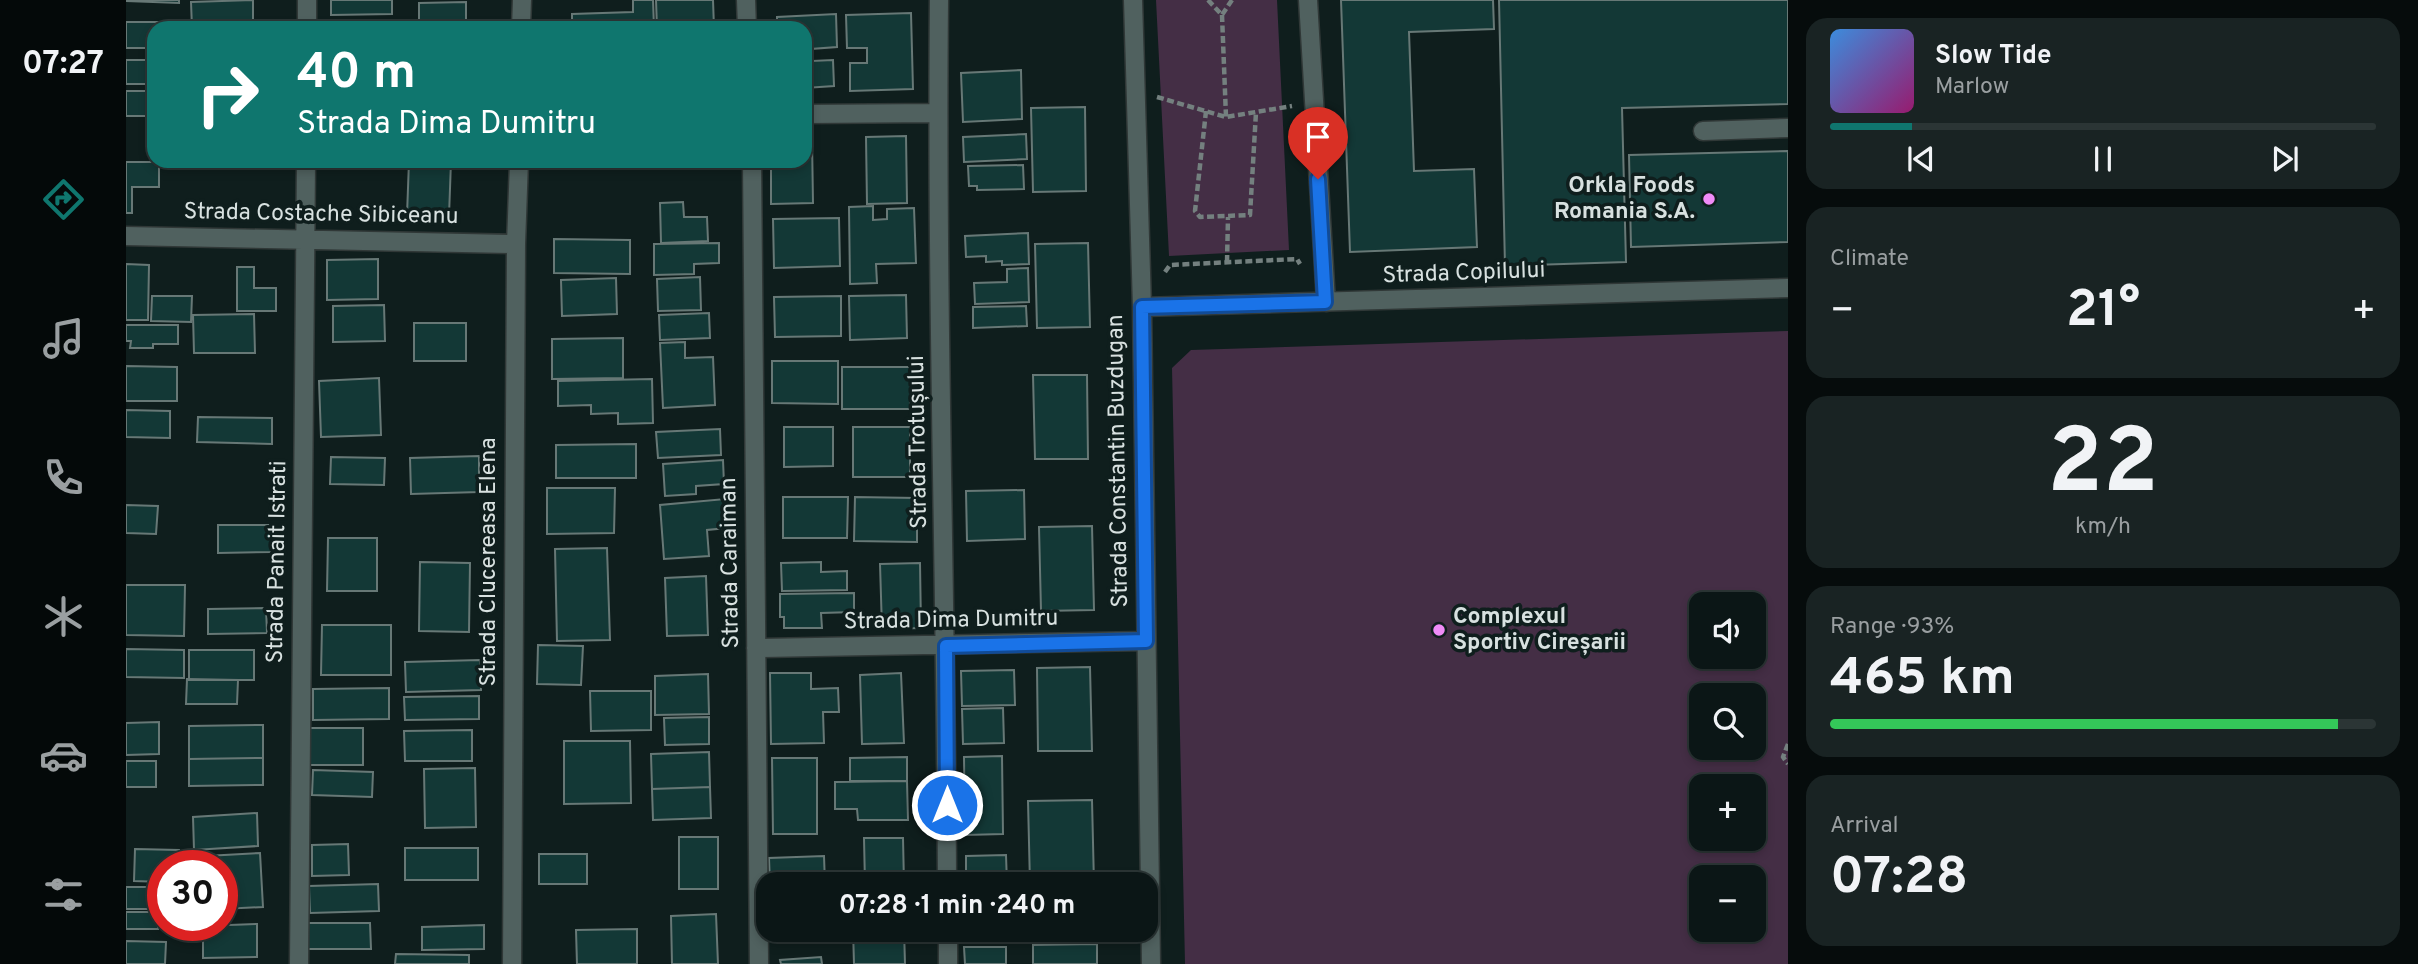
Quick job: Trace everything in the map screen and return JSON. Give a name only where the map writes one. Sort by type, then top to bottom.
[{"type":"street","points":[[307,0],[307,21]]},
{"type":"street","points":[[521,21],[522,0]]},
{"type":"street","points":[[746,0],[747,21]]},
{"type":"street","name":"Strada Trotușului","points":[[939,0],[947,872]]},
{"type":"street","name":"Strada Constantin Buzdugan","points":[[1133,0],[1142,307],[1151,964]]},
{"type":"street","points":[[1308,0],[1325,302]]},
{"type":"street","points":[[812,114],[938,113]]},
{"type":"street","points":[[1703,131],[1788,128]]},
{"type":"street","name":"Strada Panait Istrati","points":[[299,964],[306,168]]},
{"type":"street","name":"Strada Clucereasa Elena","points":[[512,964],[516,244],[519,168]]},
{"type":"street","name":"Strada Caraiman","points":[[752,168],[759,964]]},
{"type":"street","name":"Strada Costache Sibiceanu","points":[[126,236],[516,244]]},
{"type":"street","name":"Strada Copilului","points":[[1142,307],[1788,288]]},
{"type":"street","name":"Strada Dima Dumitru","points":[[757,648],[1146,641]]},
{"type":"street","points":[[948,942],[948,964]]},
{"type":"path","points":[[1208,0],[1222,15]]},
{"type":"path","points":[[1226,117],[1222,15],[1232,0]]},
{"type":"path","points":[[1136,97],[1161,97],[1226,117],[1282,107],[1314,105]]},
{"type":"path","points":[[1206,111],[1195,211],[1200,217],[1247,217],[1252,211],[1256,112]]},
{"type":"path","points":[[1227,262],[1228,217]]},
{"type":"path","points":[[1142,307],[1170,265],[1297,259],[1304,270]]},
{"type":"path","points":[[1788,744],[1783,757],[1788,764]]},
{"type":"shaded area","points":[[1156,0],[1277,0],[1289,250],[1169,256]]},
{"type":"shaded area","name":"Complexul Sportiv Cireșarii","points":[[1788,331],[1788,964],[1185,964],[1172,368],[1191,350]]},
{"type":"building","points":[[179,0],[179,3],[126,1]]},
{"type":"building","points":[[253,0],[253,21],[192,21],[191,2]]},
{"type":"building","points":[[331,0],[392,0],[392,14],[331,15]]},
{"type":"building","points":[[633,0],[653,0],[654,21],[572,21],[572,14],[633,12]]},
{"type":"building","points":[[656,0],[713,0],[714,21],[657,21]]},
{"type":"building","points":[[1341,0],[1493,0],[1494,29],[1409,32],[1414,171],[1474,169],[1477,247],[1350,252]]},
{"type":"building","points":[[1499,0],[1788,0],[1788,104],[1622,108],[1626,262],[1505,266]]},
{"type":"building","points":[[466,2],[466,21],[419,21],[419,3]]},
{"type":"building","points":[[911,13],[913,89],[850,91],[850,63],[867,63],[867,48],[847,48],[846,15]]},
{"type":"building","points":[[836,14],[837,47],[812,49],[812,21],[777,21],[777,17]]},
{"type":"building","points":[[126,22],[147,22],[147,48],[126,48]]},
{"type":"building","points":[[126,60],[147,60],[147,84],[126,84]]},
{"type":"building","points":[[833,60],[834,86],[812,88],[812,61]]},
{"type":"building","points":[[1021,70],[1022,119],[963,122],[961,73]]},
{"type":"building","points":[[126,91],[147,91],[147,116],[126,116]]},
{"type":"building","points":[[1085,107],[1086,191],[1033,192],[1031,108]]},
{"type":"building","points":[[1026,134],[1027,159],[964,162],[963,137]]},
{"type":"building","points":[[906,136],[907,203],[867,204],[866,137]]},
{"type":"building","points":[[812,139],[813,203],[771,204],[771,168],[812,168]]},
{"type":"building","name":"Orkla Foods Romania S.A.","points":[[1788,151],[1788,242],[1631,247],[1629,155]]},
{"type":"building","points":[[126,162],[147,162],[147,168],[159,168],[159,187],[132,187],[132,213],[126,213]]},
{"type":"building","points":[[1023,165],[1024,189],[977,190],[977,186],[969,186],[968,166]]},
{"type":"building","points":[[409,168],[451,168],[449,216],[407,215]]},
{"type":"building","points":[[683,202],[684,217],[707,217],[708,241],[661,243],[660,203]]},
{"type":"building","points":[[873,206],[873,220],[887,219],[887,209],[914,208],[916,263],[876,264],[877,283],[850,284],[849,207]]},
{"type":"building","points":[[839,218],[840,266],[774,268],[773,219]]},
{"type":"building","points":[[1028,233],[1029,264],[1002,265],[1002,261],[986,262],[986,256],[966,257],[965,236]]},
{"type":"building","points":[[554,239],[630,240],[630,274],[554,273]]},
{"type":"building","points":[[719,243],[719,263],[694,264],[694,274],[654,275],[654,244]]},
{"type":"building","points":[[1088,243],[1090,327],[1037,328],[1035,244]]},
{"type":"building","points":[[378,259],[378,299],[327,300],[327,260]]},
{"type":"building","points":[[126,264],[149,265],[148,320],[126,320]]},
{"type":"building","points":[[237,267],[254,267],[254,288],[276,288],[276,311],[237,311]]},
{"type":"building","points":[[1028,268],[1029,302],[975,304],[974,283],[1007,282],[1007,269]]},
{"type":"building","points":[[700,277],[701,310],[658,311],[657,279]]},
{"type":"building","points":[[616,278],[617,314],[562,316],[561,280]]},
{"type":"building","points":[[906,295],[907,338],[850,340],[849,296]]},
{"type":"building","points":[[152,296],[192,296],[191,322],[151,321]]},
{"type":"building","points":[[841,296],[841,336],[775,337],[774,297]]},
{"type":"building","points":[[384,305],[385,341],[333,342],[333,306]]},
{"type":"building","points":[[1026,306],[1027,326],[973,328],[973,307]]},
{"type":"building","points":[[709,313],[710,338],[660,340],[659,315]]},
{"type":"building","points":[[254,314],[255,353],[194,353],[193,315]]},
{"type":"building","points":[[414,323],[466,323],[466,361],[414,361]]},
{"type":"building","points":[[126,325],[178,325],[178,344],[130,348],[131,341],[126,341]]},
{"type":"building","points":[[623,338],[623,378],[552,379],[552,339]]},
{"type":"building","points":[[685,342],[685,358],[713,357],[715,405],[663,408],[660,343]]},
{"type":"building","points":[[772,361],[838,361],[838,404],[772,403]]},
{"type":"building","points":[[126,366],[177,367],[177,401],[126,401]]},
{"type":"building","points":[[842,367],[911,367],[910,409],[842,409]]},
{"type":"building","points":[[1033,375],[1087,375],[1088,459],[1035,459]]},
{"type":"building","points":[[379,378],[381,435],[321,437],[319,381]]},
{"type":"building","points":[[652,379],[653,423],[618,424],[618,413],[591,414],[591,405],[558,406],[558,381]]},
{"type":"building","points":[[126,410],[170,411],[170,438],[126,437]]},
{"type":"building","points":[[198,417],[272,418],[272,444],[197,442]]},
{"type":"building","points":[[784,427],[833,427],[833,466],[784,467]]},
{"type":"building","points":[[853,427],[910,427],[910,477],[853,477]]},
{"type":"building","points":[[720,429],[721,455],[658,458],[656,432]]},
{"type":"building","points":[[636,444],[636,478],[556,478],[556,445]]},
{"type":"building","points":[[479,456],[479,492],[411,494],[410,458]]},
{"type":"building","points":[[331,457],[385,458],[384,485],[330,484]]},
{"type":"building","points":[[723,460],[724,484],[696,486],[696,494],[665,496],[663,464]]},
{"type":"building","points":[[547,488],[615,488],[614,533],[547,534]]},
{"type":"building","points":[[1024,490],[1025,539],[967,541],[966,491]]},
{"type":"building","points":[[783,497],[848,497],[847,538],[783,538]]},
{"type":"building","points":[[855,497],[917,498],[917,542],[854,541]]},
{"type":"building","points":[[725,499],[727,528],[707,530],[709,556],[664,559],[660,505]]},
{"type":"building","points":[[126,505],[158,506],[156,534],[126,533]]},
{"type":"building","points":[[218,525],[271,525],[271,552],[218,553]]},
{"type":"building","points":[[1092,526],[1094,610],[1041,611],[1039,527]]},
{"type":"building","points":[[328,538],[377,538],[377,591],[327,591]]},
{"type":"building","points":[[607,548],[610,640],[557,641],[555,549]]},
{"type":"building","points":[[420,562],[470,563],[469,632],[419,631]]},
{"type":"building","points":[[821,562],[821,572],[847,571],[847,590],[782,591],[781,563]]},
{"type":"building","points":[[920,563],[921,628],[882,629],[880,564]]},
{"type":"building","points":[[706,576],[708,635],[667,636],[665,578]]},
{"type":"building","points":[[126,585],[185,585],[184,636],[126,635]]},
{"type":"building","points":[[854,593],[854,612],[821,613],[822,628],[784,628],[784,617],[780,617],[780,594]]},
{"type":"building","points":[[266,608],[267,633],[208,634],[208,609]]},
{"type":"building","points":[[322,625],[391,625],[391,675],[321,675]]},
{"type":"building","points":[[538,645],[583,646],[581,685],[537,684]]},
{"type":"building","points":[[126,649],[184,650],[184,678],[126,677]]},
{"type":"building","points":[[189,650],[254,650],[254,680],[189,680]]},
{"type":"building","points":[[480,660],[481,690],[406,692],[405,662]]},
{"type":"building","points":[[1090,667],[1092,751],[1038,751],[1037,668]]},
{"type":"building","points":[[1014,670],[1015,705],[962,706],[961,671]]},
{"type":"building","points":[[770,673],[811,673],[811,689],[838,688],[839,712],[823,712],[824,743],[771,744]]},
{"type":"building","points":[[901,673],[904,743],[862,744],[860,675]]},
{"type":"building","points":[[708,674],[709,714],[655,715],[655,676]]},
{"type":"building","points":[[187,679],[238,680],[237,704],[186,704]]},
{"type":"building","points":[[389,688],[389,719],[313,720],[313,689]]},
{"type":"building","points":[[590,691],[651,691],[651,730],[591,731]]},
{"type":"building","points":[[479,696],[479,719],[405,720],[404,697]]},
{"type":"building","points":[[1003,708],[1004,743],[963,744],[962,709]]},
{"type":"building","points":[[709,717],[709,744],[665,745],[664,718]]},
{"type":"building","points":[[159,722],[159,754],[126,755],[126,723]]},
{"type":"building","points":[[263,725],[263,758],[189,759],[189,726]]},
{"type":"building","points":[[310,728],[363,728],[363,765],[310,765]]},
{"type":"building","points":[[472,730],[472,761],[405,761],[404,731]]},
{"type":"building","points":[[564,741],[630,741],[631,803],[564,804]]},
{"type":"building","points":[[709,752],[710,787],[652,789],[651,754]]},
{"type":"building","points":[[1002,756],[1003,834],[965,835],[964,757]]},
{"type":"building","points":[[907,757],[907,781],[850,781],[850,758]]},
{"type":"building","points":[[263,758],[263,785],[189,786],[189,759]]},
{"type":"building","points":[[772,758],[817,758],[817,834],[773,834]]},
{"type":"building","points":[[126,761],[156,761],[156,787],[126,787]]},
{"type":"building","points":[[475,768],[476,827],[425,828],[424,769]]},
{"type":"building","points":[[313,770],[373,772],[372,797],[312,795]]},
{"type":"building","points":[[907,781],[908,820],[858,820],[857,809],[835,809],[835,782]]},
{"type":"building","points":[[710,787],[711,818],[653,820],[652,789]]},
{"type":"building","points":[[1092,800],[1094,872],[1030,872],[1028,801]]},
{"type":"building","points":[[257,813],[258,846],[194,850],[193,817]]},
{"type":"building","points":[[679,837],[718,837],[718,889],[679,889]]},
{"type":"building","points":[[864,838],[903,838],[904,872],[865,872]]},
{"type":"building","points":[[348,844],[349,875],[312,876],[312,845]]},
{"type":"building","points":[[405,848],[478,848],[478,880],[405,880]]},
{"type":"building","points":[[135,849],[179,850],[147,850],[147,881],[134,881]]},
{"type":"building","points":[[260,853],[263,907],[238,908],[238,854]]},
{"type":"building","points":[[539,854],[587,854],[587,884],[539,884]]},
{"type":"building","points":[[1006,855],[1007,872],[966,872],[966,856]]},
{"type":"building","points":[[824,856],[825,872],[770,872],[769,858]]},
{"type":"building","points":[[378,884],[379,911],[310,913],[309,886]]},
{"type":"building","points":[[126,887],[147,887],[147,909],[126,909]]},
{"type":"building","points":[[126,912],[147,912],[147,929],[126,929]]},
{"type":"building","points":[[716,914],[718,964],[672,964],[671,916]]},
{"type":"building","points":[[308,923],[370,923],[371,949],[308,949]]},
{"type":"building","points":[[257,924],[257,957],[203,958],[203,941],[238,941],[238,925]]},
{"type":"building","points":[[484,925],[484,949],[422,950],[422,927]]},
{"type":"building","points":[[637,929],[637,964],[577,964],[576,930]]},
{"type":"building","points":[[126,941],[166,942],[165,964],[126,964]]},
{"type":"building","points":[[853,942],[904,942],[905,964],[854,964]]},
{"type":"building","points":[[1097,944],[1097,964],[1033,964],[1033,945]]},
{"type":"building","points":[[964,947],[1006,947],[1006,964],[965,964]]},
{"type":"building","points":[[396,954],[469,955],[469,964],[395,964]]},
{"type":"building","points":[[821,957],[822,964],[781,964],[780,960]]},
{"type":"place","name":"Orkla Foods Romania S.A.","points":[[1709,199]]},
{"type":"place","name":"Complexul Sportiv Cireșarii","points":[[1439,630]]},
{"type":"route","points":[[947,805],[946,646],[1146,641],[1142,307],[1325,302],[1318,179]]}]
